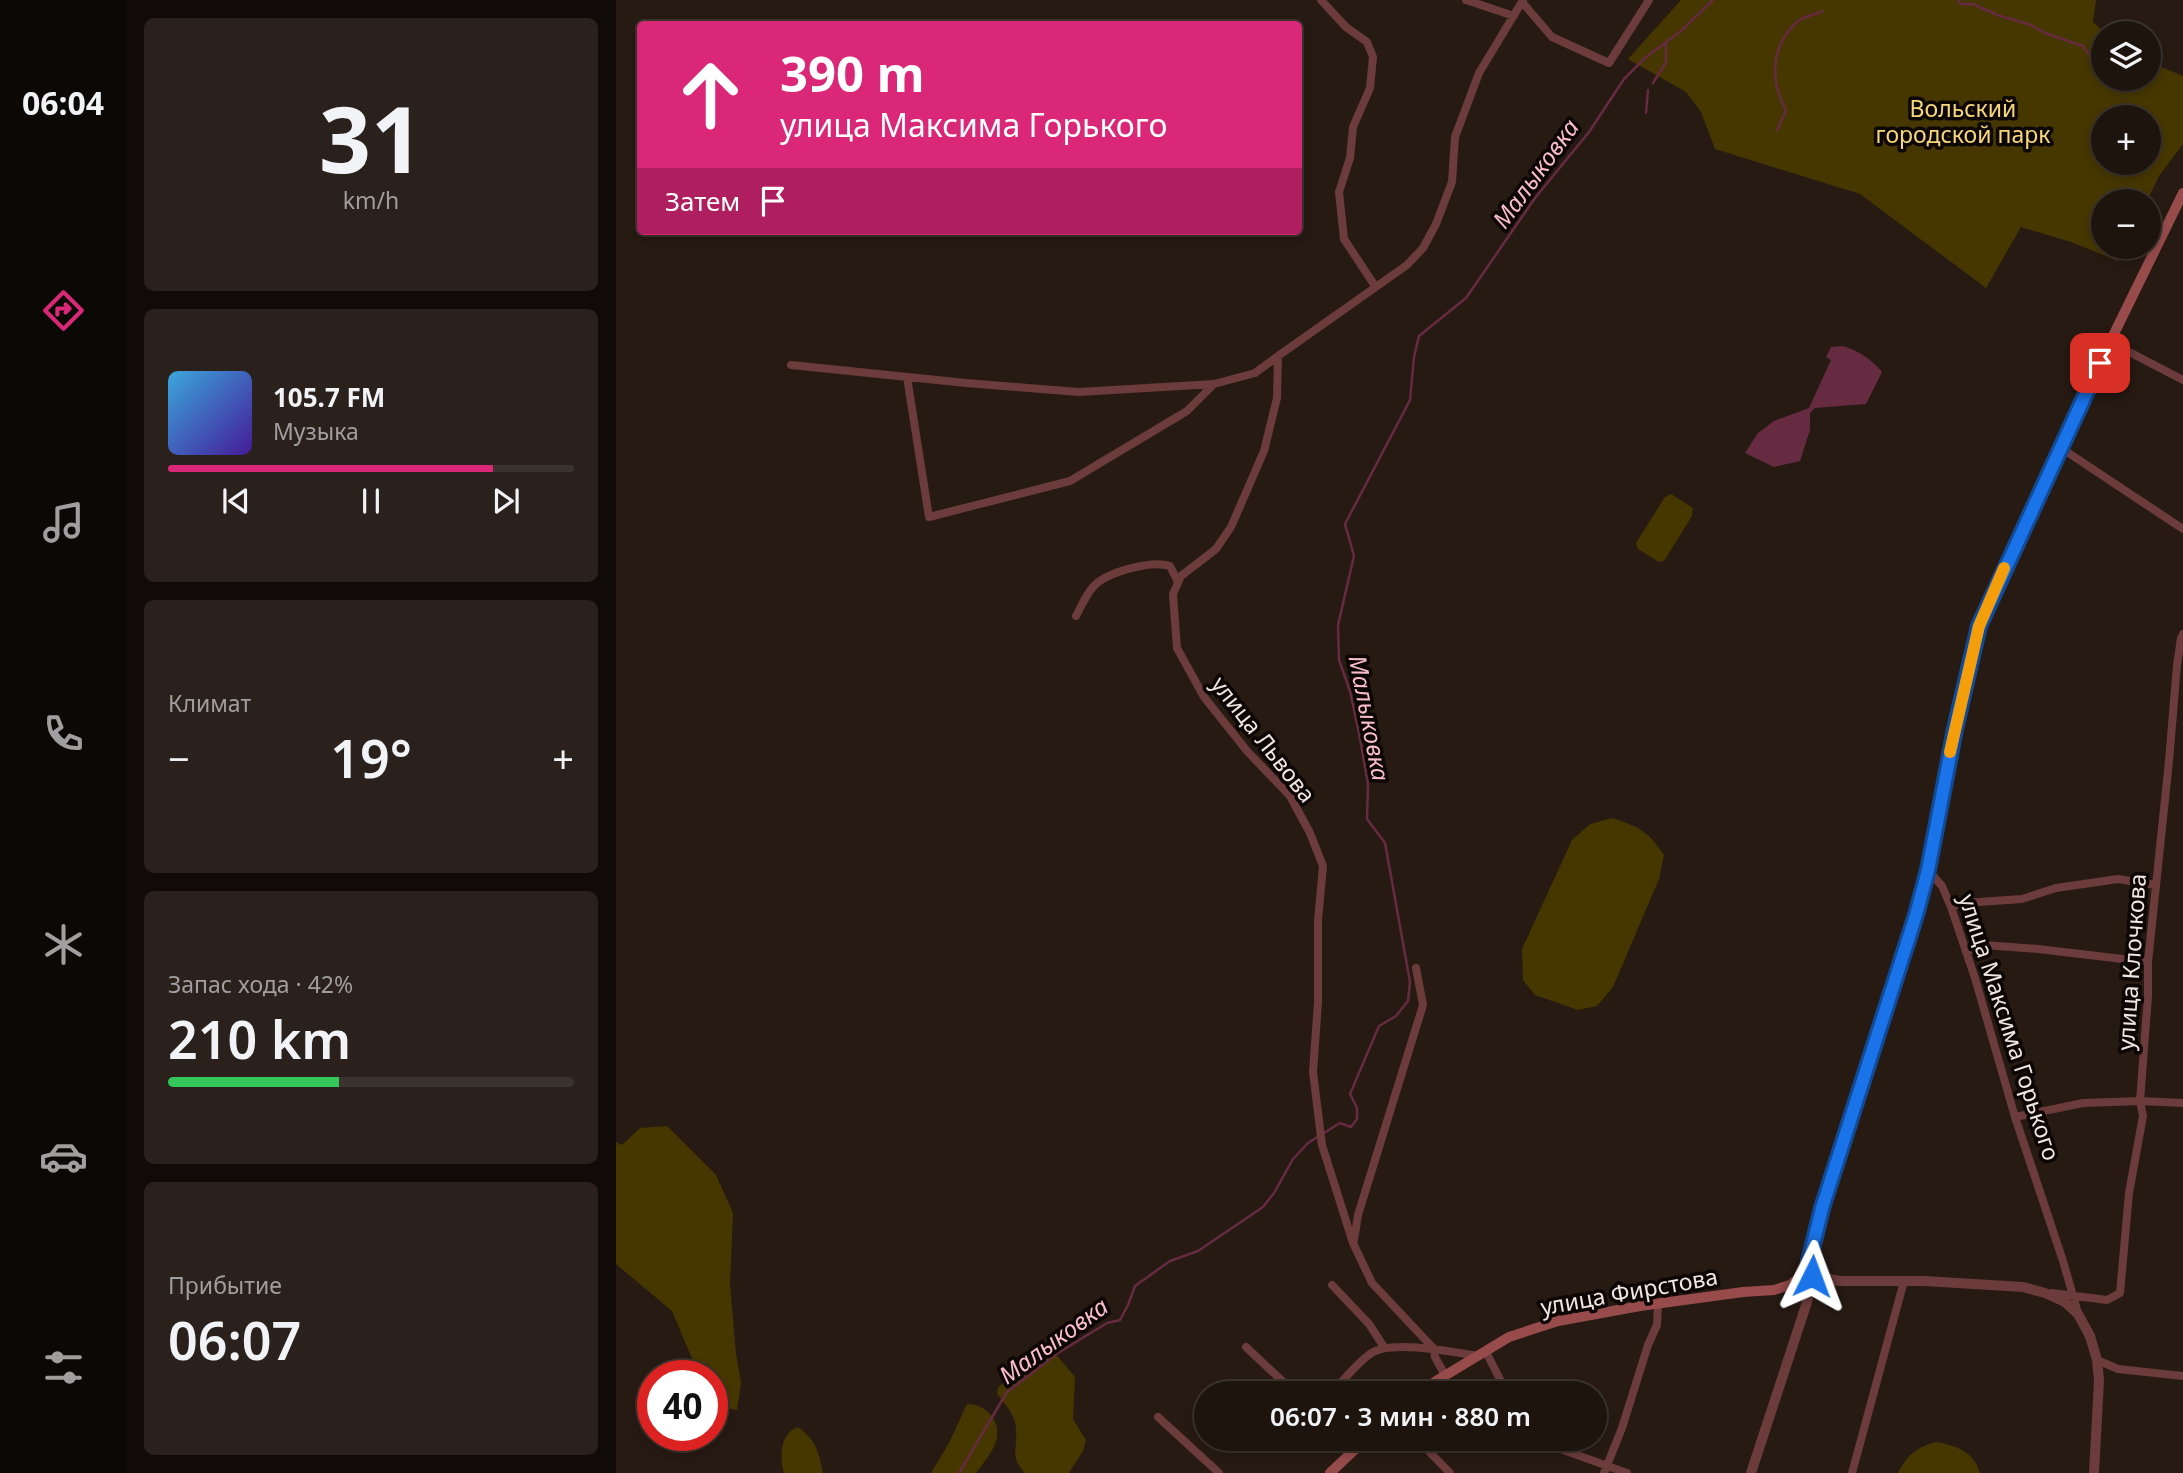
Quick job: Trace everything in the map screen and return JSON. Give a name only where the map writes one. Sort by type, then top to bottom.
[{"type":"main road","points":[[1928,870],[1955,729],[1979,626],[2110,342],[2183,193]]},
{"type":"main road","name":"улица Фирстова","points":[[1438,1381],[1510,1337],[1558,1321],[1658,1304],[1774,1290],[1790,1285],[1807,1274],[1822,1208],[1928,870]]},
{"type":"main road","points":[[1330,1473],[1353,1451]]},
{"type":"street","points":[[1321,0],[1346,27],[1367,42],[1373,57],[1370,88],[1353,127],[1350,158],[1339,192],[1344,239],[1375,286]]},
{"type":"street","points":[[1466,0],[1514,16]]},
{"type":"street","points":[[791,365],[1079,392],[1214,384],[1255,373],[1407,265],[1423,248],[1436,224],[1452,181],[1455,136],[1479,73],[1522,1],[1552,37],[1609,63],[1649,0]]},
{"type":"street","points":[[2110,342],[2183,380]]},
{"type":"street","points":[[1178,582],[1181,576],[1216,549],[1231,527],[1264,451],[1277,398],[1278,356]]},
{"type":"street","points":[[907,377],[929,517],[1070,481],[1187,411],[1214,384]]},
{"type":"street","points":[[2061,448],[2183,529]]},
{"type":"street","points":[[1076,616],[1094,586],[1124,569],[1161,563],[1170,566],[1178,582]]},
{"type":"street","name":"улица Львова","points":[[1178,582],[1173,594],[1177,648],[1204,697],[1247,751],[1290,796],[1323,866],[1318,920],[1318,1002],[1313,1072],[1322,1145],[1353,1243],[1372,1283],[1434,1349]]},
{"type":"street","name":"улица Клочкова","points":[[2073,1296],[2107,1300],[2120,1293],[2129,1193],[2143,1116],[2140,1101],[2148,962],[2177,664],[2180,638],[2183,634]]},
{"type":"street","name":"улица Максима Горького","points":[[1928,870],[1942,886],[1951,907],[2078,1314]]},
{"type":"street","points":[[1951,907],[2022,899],[2056,888],[2118,879],[2156,885]]},
{"type":"street","points":[[1966,952],[1984,945],[2148,962]]},
{"type":"street","points":[[1353,1243],[1358,1214],[1423,1005],[1416,968]]},
{"type":"street","points":[[2015,1117],[2083,1103],[2183,1103]]},
{"type":"street","points":[[1751,1473],[1808,1299],[1807,1274],[1839,1281],[1904,1281],[2023,1287],[2065,1302],[2078,1314],[2090,1336],[2097,1360],[2099,1380],[2094,1473]]},
{"type":"street","points":[[1853,1473],[1904,1281]]},
{"type":"street","points":[[1332,1285],[1369,1324],[1384,1347]]},
{"type":"street","points":[[2045,1293],[2073,1296]]},
{"type":"street","points":[[1605,1469],[1657,1325],[1658,1304]]},
{"type":"street","points":[[1246,1347],[1282,1381]]},
{"type":"street","points":[[1343,1381],[1371,1353],[1384,1347],[1482,1354],[1499,1381]]},
{"type":"street","points":[[1434,1349],[1445,1376]]},
{"type":"street","points":[[2097,1360],[2118,1369],[2183,1376]]},
{"type":"street","points":[[1158,1417],[1219,1473]]},
{"type":"street","points":[[1429,1451],[1450,1473]]},
{"type":"street","points":[[1561,1451],[1605,1469],[1627,1473]]},
{"type":"green space","name":"Вольский городской парк","points":[[1681,0],[2096,0],[2091,21],[2091,91],[2161,91],[2161,67],[2183,76],[2183,144],[2161,173],[2161,105],[2091,105],[2091,175],[2160,175],[2153,189],[2091,189],[2091,250],[2021,227],[1986,288],[1860,194],[1715,149],[1701,112],[1686,92],[1628,59]]},
{"type":"green space","points":[[1671,494],[1693,508],[1692,516],[1664,561],[1659,562],[1638,549],[1636,543],[1665,497]]},
{"type":"green space","points":[[1613,818],[1642,831],[1664,855],[1659,879],[1613,987],[1597,1006],[1578,1010],[1535,995],[1523,980],[1522,949],[1572,840],[1590,824]]},
{"type":"green space","points":[[667,1126],[716,1175],[733,1213],[730,1284],[741,1383],[737,1410],[728,1408],[728,1360],[693,1360],[672,1311],[616,1264],[616,1142],[622,1145],[640,1128]]},
{"type":"green space","points":[[1048,1349],[1054,1352],[1075,1377],[1073,1419],[1086,1440],[1083,1451],[1069,1473],[1025,1473],[1017,1462],[1015,1452],[1016,1424],[1010,1410],[997,1394],[998,1388],[1030,1357]]},
{"type":"green space","points":[[967,1404],[980,1407],[994,1419],[997,1438],[993,1448],[976,1473],[931,1473],[949,1443]]},
{"type":"green space","points":[[798,1427],[816,1447],[823,1473],[784,1473],[784,1440]]},
{"type":"green space","points":[[1936,1442],[1950,1445],[1969,1455],[1980,1473],[1898,1473],[1913,1453]]},
{"type":"shaded area","points":[[1843,346],[1864,356],[1882,372],[1866,404],[1815,408],[1810,413],[1810,430],[1800,461],[1774,467],[1745,453],[1758,433],[1774,421],[1809,408],[1831,360],[1826,357],[1831,347]]},
{"type":"waterway","name":"Малыковка","points":[[959,1473],[1007,1392],[1058,1353],[1107,1323],[1120,1320],[1135,1286],[1170,1261],[1198,1251],[1263,1207],[1293,1159],[1308,1143],[1340,1123],[1351,1127],[1357,1119],[1357,1108],[1350,1094],[1379,1026],[1396,1016],[1408,1001],[1410,982],[1385,843],[1367,819],[1368,784],[1350,691],[1339,660],[1338,625],[1354,556],[1345,524],[1410,400],[1419,336],[1466,298],[1535,198],[1589,132],[1624,79],[1713,0]]},
{"type":"waterway","points":[[1958,0],[1961,4],[1973,4],[2083,46],[2091,55]]},
{"type":"waterway","points":[[1777,130],[1786,110],[1775,76],[1777,53],[1788,31],[1800,20],[1823,11]]},
{"type":"waterway","points":[[1653,83],[1666,62],[1666,42]]},
{"type":"waterway","points":[[1646,113],[1648,90]]},
{"type":"slow traffic","points":[[1950,752],[1973,645],[2004,568]]},
{"type":"route","points":[[1812,1276],[1809,1261],[1822,1208],[1928,870],[1973,645],[1994,590],[2100,363]]}]
